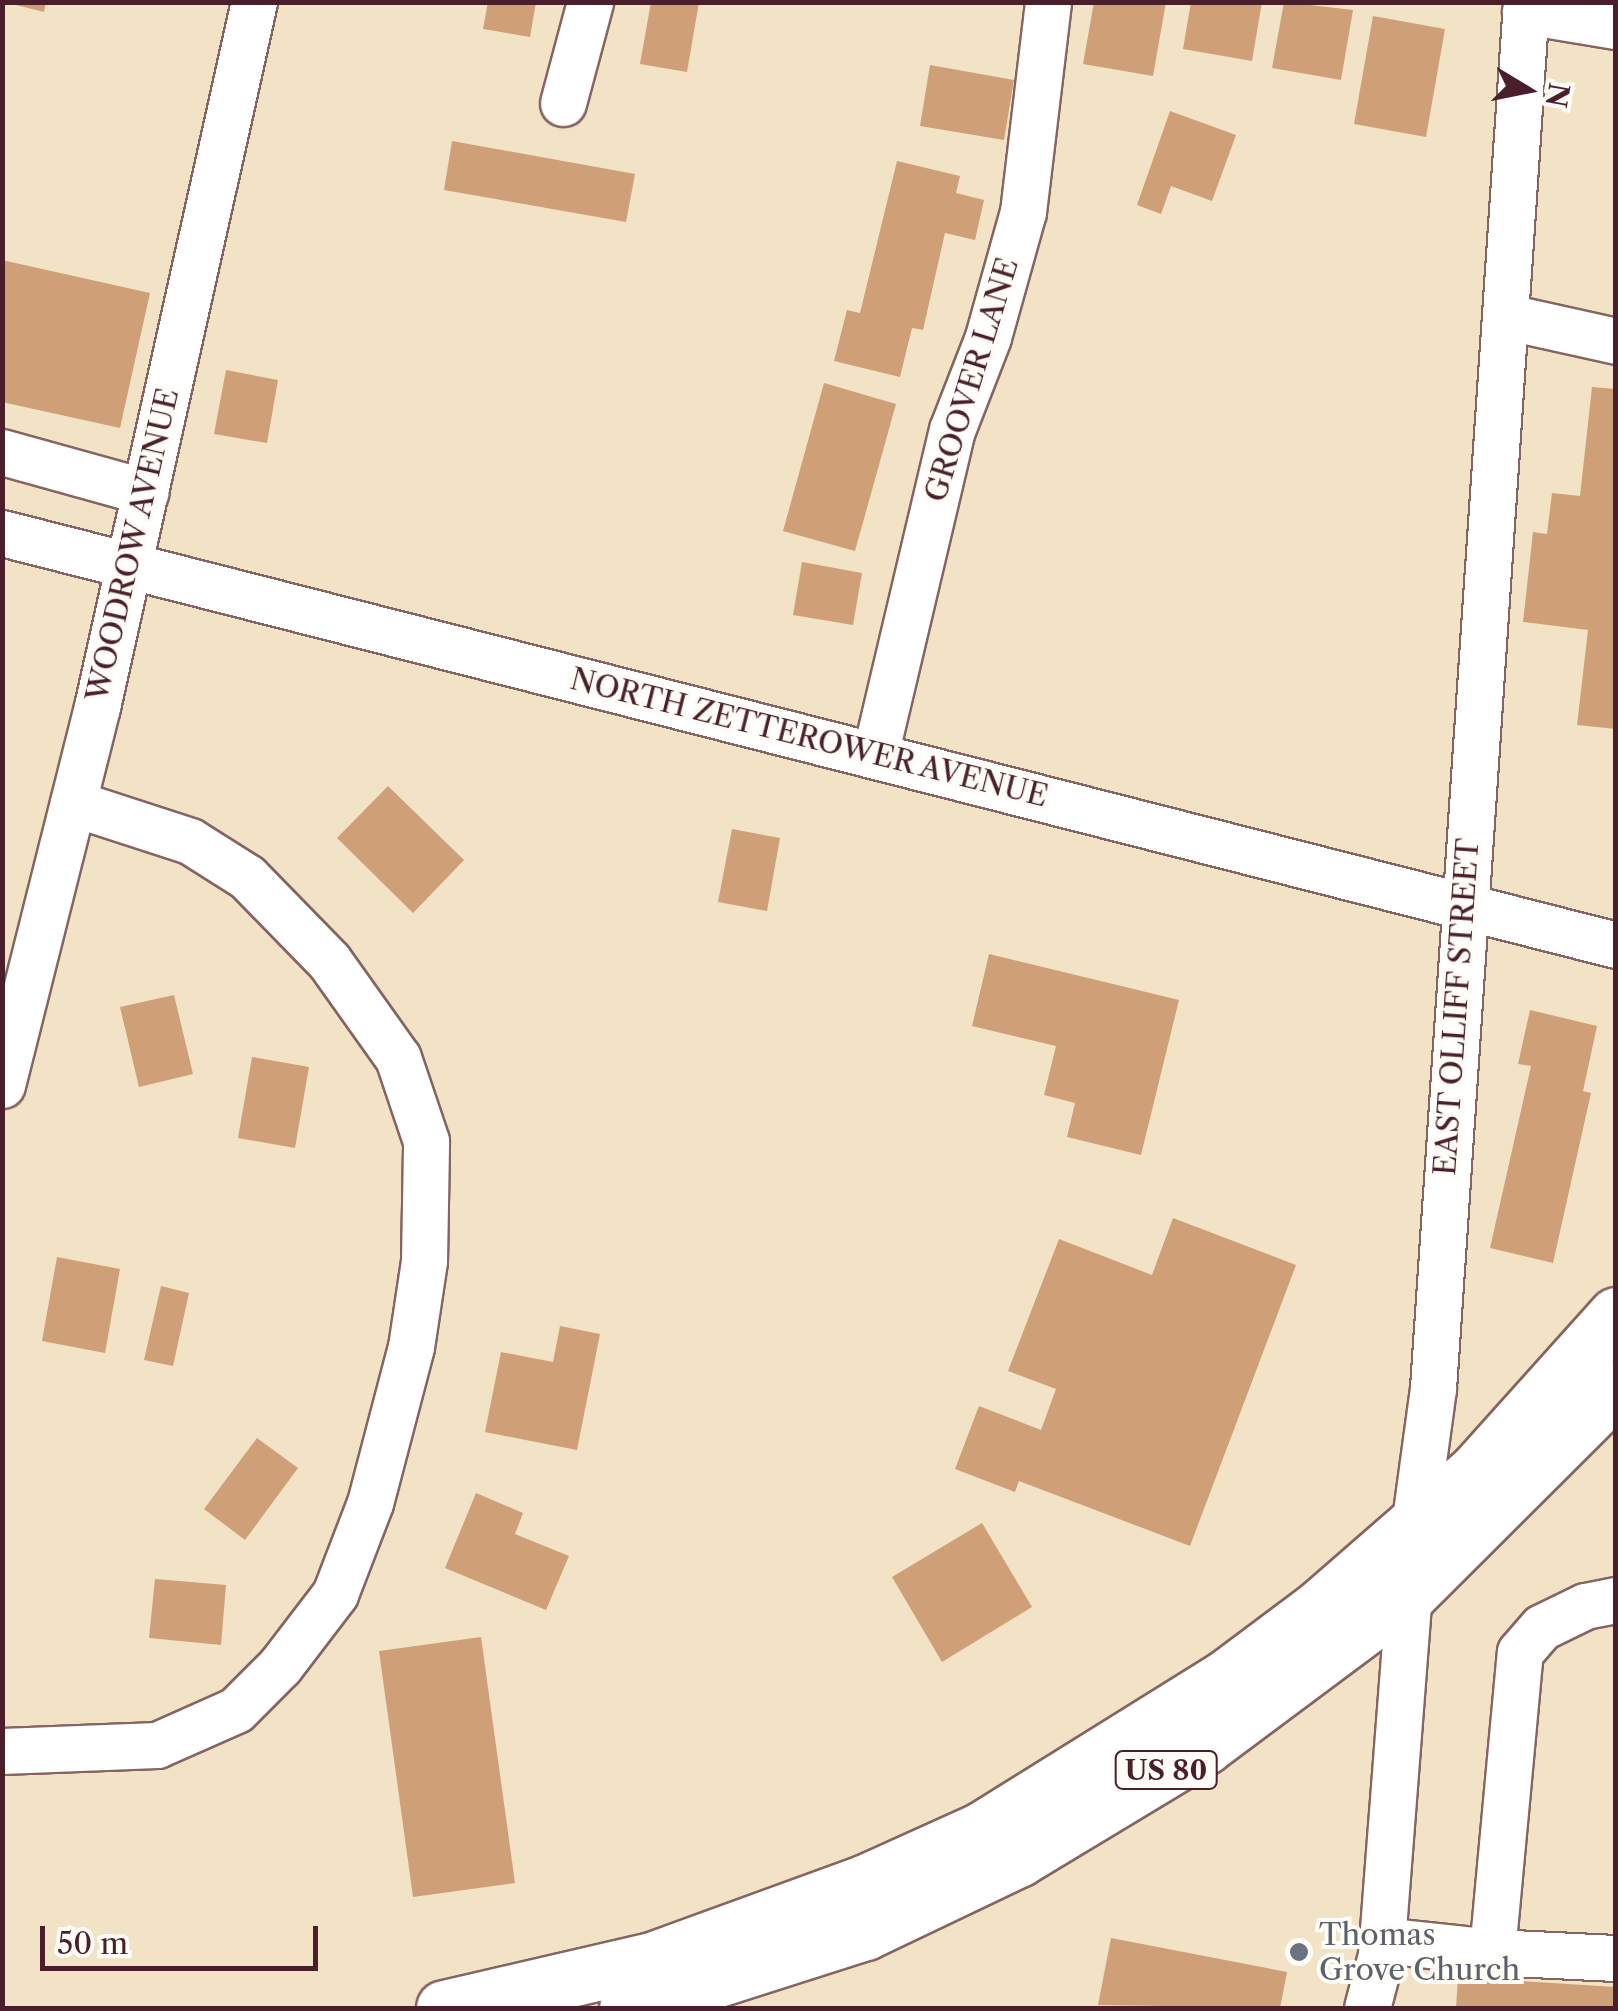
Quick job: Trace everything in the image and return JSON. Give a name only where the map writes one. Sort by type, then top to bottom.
[{"type":"main road","name":"US 80","points":[[444,2008],[652,1960],[866,1882],[981,1830],[1224,1679],[1414,1527],[1476,1470],[1616,1315]]},
{"type":"main road","name":"US 80","points":[[656,2005],[865,1932],[1018,1860],[1206,1746],[1409,1594],[1616,1388]]},
{"type":"street","name":"WOODROW AVENUE","points":[[2,1085],[74,803],[254,2]]},
{"type":"street","points":[[563,102],[590,2]]},
{"type":"street","name":"GROOVER LANE","points":[[875,755],[952,430],[988,337],[1023,212],[1048,2]]},
{"type":"street","points":[[1525,7],[1616,26]]},
{"type":"street","name":"EAST OLLIFF STREET","points":[[1367,2008],[1382,1940],[1414,1527],[1434,1388],[1463,909],[1508,317],[1525,7]]},
{"type":"street","points":[[1508,317],[1616,341]]},
{"type":"street","points":[[2,452],[146,492]]},
{"type":"street","name":"NORTH ZETTEROWER AVENUE","points":[[2,533],[1616,945]]},
{"type":"street","points":[[2,1751],[158,1745],[236,1710],[280,1666],[335,1594],[370,1503],[410,1347],[424,1261],[426,1141],[398,1058],[330,961],[247,877],[190,841],[74,803]]},
{"type":"street","points":[[1492,1952],[1520,1652],[1542,1627],[1585,1606],[1616,1600]]},
{"type":"street","points":[[1382,1940],[1492,1952],[1616,1958]]},
{"type":"building","points":[[4,2],[46,2],[44,12]]},
{"type":"building","points":[[488,2],[536,2],[530,37],[483,29]]},
{"type":"building","points":[[651,2],[699,2],[687,72],[640,64]]},
{"type":"building","points":[[1094,2],[1166,2],[1153,76],[1083,64]]},
{"type":"building","points":[[1191,2],[1262,2],[1252,61],[1183,49]]},
{"type":"building","points":[[1284,2],[1353,10],[1341,80],[1272,68]]},
{"type":"building","points":[[1373,16],[1445,29],[1426,137],[1354,124]]},
{"type":"building","points":[[930,65],[1014,80],[1004,140],[920,126]]},
{"type":"building","points":[[1170,111],[1236,135],[1212,201],[1171,186],[1161,214],[1137,205]]},
{"type":"building","points":[[452,141],[635,174],[626,222],[444,190]]},
{"type":"building","points":[[897,161],[960,176],[956,193],[984,200],[975,240],[945,233],[923,330],[912,328],[900,377],[834,361],[847,310],[860,313]]},
{"type":"building","points":[[2,260],[150,293],[120,428],[2,402]]},
{"type":"building","points":[[226,370],[278,380],[267,443],[214,434]]},
{"type":"building","points":[[824,383],[896,404],[855,551],[783,531]]},
{"type":"building","points":[[1592,387],[1616,389],[1616,729],[1577,725],[1588,630],[1523,622],[1533,532],[1547,534],[1552,493],[1580,496]]},
{"type":"building","points":[[802,562],[862,573],[853,625],[793,615]]},
{"type":"building","points":[[388,786],[464,860],[413,913],[337,838]]},
{"type":"building","points":[[732,829],[780,838],[767,911],[718,902]]},
{"type":"building","points":[[989,954],[1179,1000],[1141,1155],[1067,1137],[1075,1103],[1044,1095],[1056,1046],[972,1026]]},
{"type":"building","points":[[174,995],[193,1074],[139,1087],[120,1007]]},
{"type":"building","points":[[1530,1010],[1597,1026],[1583,1091],[1591,1093],[1553,1263],[1490,1248],[1531,1066],[1518,1064]]},
{"type":"building","points":[[252,1057],[309,1067],[295,1148],[238,1138]]},
{"type":"building","points":[[1173,1218],[1296,1265],[1190,1546],[1019,1481],[1015,1492],[955,1469],[979,1406],[1041,1430],[1056,1389],[1008,1371],[1059,1239],[1152,1275]]},
{"type":"building","points":[[57,1257],[120,1269],[105,1353],[42,1341]]},
{"type":"building","points":[[161,1286],[189,1293],[173,1366],[144,1360]]},
{"type":"building","points":[[560,1326],[600,1334],[577,1450],[485,1432],[501,1352],[553,1362]]},
{"type":"building","points":[[257,1438],[298,1468],[245,1540],[204,1509]]},
{"type":"building","points":[[476,1493],[523,1513],[515,1534],[569,1556],[546,1610],[445,1568]]},
{"type":"building","points":[[982,1523],[1032,1607],[942,1662],[892,1577]]},
{"type":"building","points":[[155,1579],[226,1585],[221,1645],[149,1638]]},
{"type":"building","points":[[481,1637],[515,1883],[413,1897],[379,1651]]},
{"type":"building","points":[[1111,1938],[1287,1972],[1280,2008],[1098,2005]]},
{"type":"building","points":[[1458,1977],[1616,1987],[1616,2008],[1456,2008]]},
{"type":"place","name":"Thomas Grove Church","points":[[1299,1952]]}]
